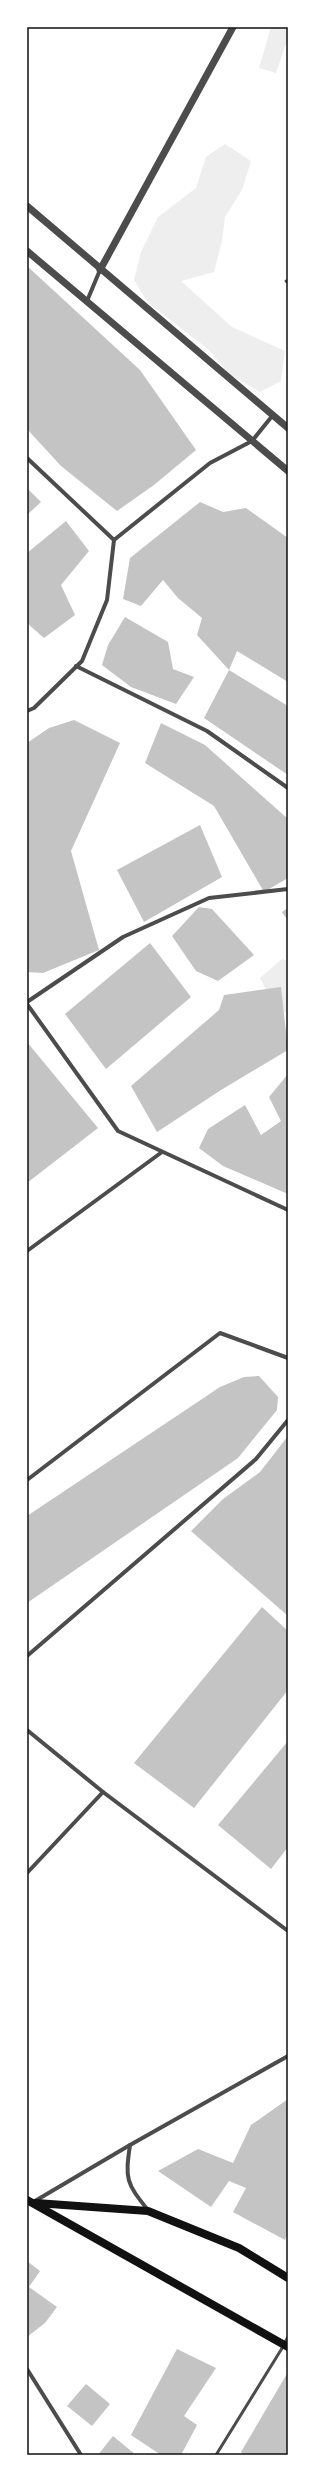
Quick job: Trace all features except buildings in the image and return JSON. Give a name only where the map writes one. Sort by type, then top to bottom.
[{"type":"main road","points":[[30,2201],[148,2211],[239,2248],[288,2278]]},
{"type":"main road","points":[[30,2201],[287,2343]]},
{"type":"street","points":[[86,301],[100,270],[233,27]]},
{"type":"street","points":[[27,206],[100,270],[288,428]]},
{"type":"street","points":[[27,250],[288,471]]},
{"type":"street","points":[[27,711],[34,708],[82,661],[107,600],[114,540],[210,463],[252,441],[273,415]]},
{"type":"street","points":[[27,458],[114,540]]},
{"type":"street","points":[[76,666],[207,731],[288,788]]},
{"type":"street","points":[[288,889],[209,898],[123,936],[27,1003],[118,1131],[288,1210]]},
{"type":"street","points":[[27,1251],[162,1152]]},
{"type":"street","points":[[27,1480],[220,1333],[288,1358]]},
{"type":"street","points":[[27,1656],[256,1459],[288,1420]]},
{"type":"street","points":[[27,1730],[103,1792],[288,1931]]},
{"type":"street","points":[[27,1872],[103,1792]]},
{"type":"street","points":[[30,2201],[288,2056]]},
{"type":"street","points":[[130,2145],[126,2172],[131,2190],[148,2211]]},
{"type":"street","points":[[27,2369],[81,2455]]},
{"type":"lane","points":[[216,2455],[287,2343]]},
{"type":"shaded area","points":[[271,27],[288,27],[288,38],[276,73],[259,68]]},
{"type":"shaded area","points":[[225,144],[251,161],[242,190],[225,217],[222,241],[214,272],[181,281],[232,327],[285,351],[281,381],[260,392],[229,374],[208,349],[148,303],[134,280],[141,252],[158,217],[196,188],[206,157]]},
{"type":"shaded area","points":[[282,959],[288,961],[288,1013],[276,1010],[260,978]]}]
